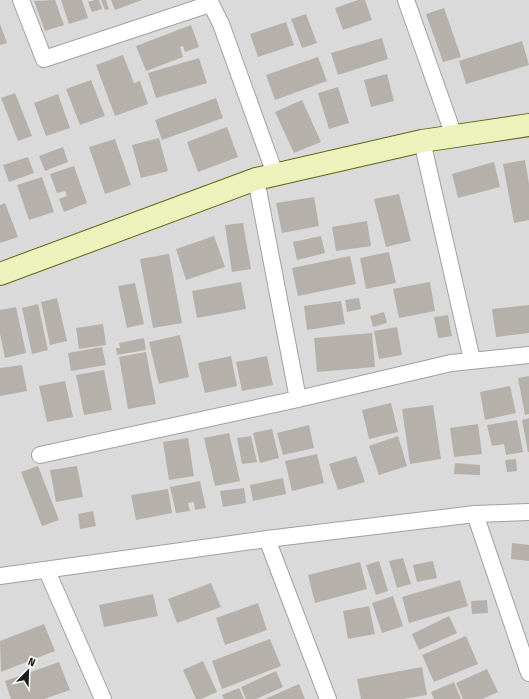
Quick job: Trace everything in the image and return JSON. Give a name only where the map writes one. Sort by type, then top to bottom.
[{"type":"street","points":[[21,0],[44,59],[210,2],[221,24],[265,176],[298,399]]},
{"type":"street","points":[[406,0],[454,136]]},
{"type":"street","points":[[0,274],[265,176],[422,141],[529,125]]},
{"type":"street","points":[[422,141],[472,360]]},
{"type":"street","points":[[40,454],[298,399],[451,363],[529,355]]},
{"type":"street","points":[[0,576],[47,571],[267,539],[475,514],[529,512]]},
{"type":"street","points":[[475,514],[529,673]]},
{"type":"street","points":[[267,539],[328,699]]},
{"type":"street","points":[[47,571],[103,699]]},
{"type":"shaded area","points":[[0,0],[529,0],[529,699],[0,699]]},
{"type":"building","points":[[55,0],[64,25],[45,31],[34,1]]},
{"type":"building","points":[[61,0],[82,0],[88,18],[69,24]]},
{"type":"building","points":[[99,0],[102,9],[92,12],[88,2]]},
{"type":"building","points":[[101,0],[106,0],[109,9],[105,10]]},
{"type":"building","points":[[111,0],[142,0],[115,10]]},
{"type":"building","points":[[358,0],[365,0],[372,20],[343,30],[335,8]]},
{"type":"building","points":[[444,8],[461,57],[443,62],[426,14]]},
{"type":"building","points":[[306,14],[317,43],[302,48],[291,19]]},
{"type":"building","points":[[286,22],[294,45],[258,57],[250,34]]},
{"type":"building","points":[[0,24],[7,43],[0,45]]},
{"type":"building","points":[[191,25],[199,47],[185,52],[183,46],[180,47],[183,57],[146,71],[136,46]]},
{"type":"building","points":[[382,38],[388,59],[338,75],[331,53]]},
{"type":"building","points":[[522,41],[529,65],[466,84],[459,61]]},
{"type":"building","points":[[123,55],[134,83],[140,81],[148,104],[115,116],[96,65]]},
{"type":"building","points":[[318,57],[327,81],[275,100],[266,75]]},
{"type":"building","points":[[199,58],[207,83],[156,98],[148,73]]},
{"type":"building","points":[[387,74],[394,101],[371,107],[364,80]]},
{"type":"building","points":[[91,80],[105,116],[80,125],[66,89]]},
{"type":"building","points":[[338,87],[349,123],[329,129],[318,93]]},
{"type":"building","points":[[15,93],[32,136],[18,141],[1,98]]},
{"type":"building","points":[[58,94],[70,128],[46,136],[34,103]]},
{"type":"building","points":[[216,98],[223,118],[162,140],[155,120]]},
{"type":"building","points":[[302,100],[321,142],[294,153],[275,112]]},
{"type":"building","points":[[227,127],[238,157],[198,172],[187,142]]},
{"type":"building","points":[[159,138],[168,171],[141,178],[132,145]]},
{"type":"building","points":[[115,139],[131,185],[105,194],[89,147]]},
{"type":"building","points":[[63,147],[68,162],[45,171],[39,156]]},
{"type":"building","points":[[28,157],[34,173],[9,182],[3,165]]},
{"type":"building","points":[[525,160],[529,184],[529,220],[514,223],[503,164]]},
{"type":"building","points":[[494,162],[500,187],[458,198],[452,174]]},
{"type":"building","points":[[74,166],[87,203],[64,212],[59,199],[67,196],[65,191],[57,193],[50,174]]},
{"type":"building","points":[[42,177],[54,212],[29,220],[17,185]]},
{"type":"building","points":[[399,194],[411,241],[386,247],[374,199]]},
{"type":"building","points":[[314,197],[319,226],[282,233],[276,203]]},
{"type":"building","points":[[5,203],[18,237],[0,243],[0,205]]},
{"type":"building","points":[[367,221],[371,246],[336,251],[332,227]]},
{"type":"building","points":[[243,223],[251,269],[232,272],[225,225]]},
{"type":"building","points":[[214,236],[225,267],[186,280],[176,249]]},
{"type":"building","points":[[321,236],[325,253],[297,260],[293,242]]},
{"type":"building","points":[[389,252],[396,283],[366,289],[360,258]]},
{"type":"building","points":[[169,254],[182,323],[153,328],[140,259]]},
{"type":"building","points":[[350,256],[356,284],[298,296],[292,268]]},
{"type":"building","points":[[241,282],[246,309],[197,318],[192,291]]},
{"type":"building","points":[[430,282],[435,311],[399,318],[393,289]]},
{"type":"building","points":[[135,283],[144,324],[127,328],[118,286]]},
{"type":"building","points":[[57,298],[67,341],[50,345],[41,302]]},
{"type":"building","points":[[359,298],[361,309],[347,312],[345,300]]},
{"type":"building","points":[[341,301],[345,324],[307,330],[304,306]]},
{"type":"building","points":[[38,304],[48,350],[32,354],[22,308]]},
{"type":"building","points":[[529,305],[529,333],[496,337],[492,309]]},
{"type":"building","points":[[16,307],[26,353],[5,358],[0,334],[0,310]]},
{"type":"building","points":[[384,312],[387,323],[373,327],[370,316]]},
{"type":"building","points":[[448,315],[452,336],[438,338],[434,317]]},
{"type":"building","points":[[103,324],[106,345],[79,349],[76,328]]},
{"type":"building","points":[[397,327],[402,355],[379,359],[374,331]]},
{"type":"building","points":[[372,333],[375,367],[317,372],[314,338]]},
{"type":"building","points":[[180,335],[189,377],[159,384],[149,342]]},
{"type":"building","points":[[144,338],[146,350],[117,355],[116,348],[120,348],[119,343]]},
{"type":"building","points":[[102,347],[106,365],[71,371],[68,353]]},
{"type":"building","points":[[146,352],[156,404],[128,409],[119,357]]},
{"type":"building","points":[[231,356],[237,386],[205,393],[198,363]]},
{"type":"building","points":[[267,356],[273,385],[242,391],[236,362]]},
{"type":"building","points":[[22,365],[27,391],[0,396],[0,368]]},
{"type":"building","points":[[104,370],[112,410],[84,415],[76,375]]},
{"type":"building","points":[[529,376],[529,414],[525,415],[518,378]]},
{"type":"building","points":[[65,381],[73,417],[47,422],[39,386]]},
{"type":"building","points":[[510,386],[516,413],[485,420],[480,392]]},
{"type":"building","points":[[391,403],[398,432],[369,439],[362,410]]},
{"type":"building","points":[[433,405],[441,459],[410,464],[402,409]]},
{"type":"building","points":[[529,418],[529,452],[528,452],[522,420]]},
{"type":"building","points":[[517,420],[523,452],[506,455],[504,444],[492,446],[487,425]]},
{"type":"building","points":[[478,424],[482,454],[454,457],[450,428]]},
{"type":"building","points":[[309,425],[314,448],[283,455],[277,433]]},
{"type":"building","points":[[272,429],[279,458],[260,463],[253,433]]},
{"type":"building","points":[[229,433],[240,481],[215,486],[204,438]]},
{"type":"building","points":[[251,436],[257,462],[242,464],[237,438]]},
{"type":"building","points":[[398,436],[407,466],[379,475],[369,446]]},
{"type":"building","points":[[188,438],[194,476],[169,480],[163,442]]},
{"type":"building","points":[[317,454],[324,483],[292,491],[285,461]]},
{"type":"building","points":[[356,456],[365,482],[338,490],[329,464]]},
{"type":"building","points":[[516,459],[517,471],[507,472],[505,460]]},
{"type":"building","points":[[455,463],[480,465],[480,475],[454,474]]},
{"type":"building","points":[[38,466],[59,520],[42,526],[21,472]]},
{"type":"building","points":[[77,466],[83,497],[56,502],[50,470]]},
{"type":"building","points":[[283,478],[286,494],[253,501],[250,485]]},
{"type":"building","points":[[200,481],[206,508],[195,510],[194,502],[188,503],[190,511],[176,513],[170,487]]},
{"type":"building","points":[[244,488],[246,503],[223,507],[220,491]]},
{"type":"building","points":[[168,489],[172,513],[136,520],[131,495]]},
{"type":"building","points":[[93,511],[96,526],[80,529],[78,514]]},
{"type":"building","points":[[512,543],[529,545],[529,561],[511,559]]},
{"type":"building","points":[[403,558],[411,584],[397,588],[389,561]]},
{"type":"building","points":[[379,561],[388,591],[376,595],[366,565]]},
{"type":"building","points":[[433,561],[437,578],[417,582],[413,565]]},
{"type":"building","points":[[360,562],[367,589],[315,603],[308,575]]},
{"type":"building","points":[[460,580],[468,606],[409,623],[402,597]]},
{"type":"building","points":[[211,583],[221,607],[177,623],[168,599]]},
{"type":"building","points":[[153,594],[158,616],[104,627],[99,605]]},
{"type":"building","points":[[393,596],[403,626],[382,633],[372,603]]},
{"type":"building","points":[[487,600],[488,613],[472,614],[471,601]]},
{"type":"building","points":[[258,603],[267,630],[225,645],[216,618]]},
{"type":"building","points":[[369,606],[375,634],[348,639],[343,611]]},
{"type":"building","points":[[449,616],[457,633],[419,650],[412,634]]},
{"type":"building","points":[[44,624],[55,651],[1,672],[0,641]]},
{"type":"building","points":[[466,636],[478,664],[434,682],[422,655]]},
{"type":"building","points":[[270,639],[281,666],[222,689],[212,661]]},
{"type":"building","points":[[203,661],[217,692],[201,699],[196,699],[183,670]]},
{"type":"building","points":[[59,662],[70,690],[44,699],[11,699],[5,681]]},
{"type":"building","points":[[422,667],[427,695],[403,699],[361,699],[357,679]]},
{"type":"building","points":[[487,669],[498,692],[483,699],[463,699],[456,683]]},
{"type":"building","points":[[276,671],[283,687],[256,699],[246,699],[241,687]]},
{"type":"building","points":[[454,682],[461,699],[434,699],[431,692]]},
{"type":"building","points":[[299,684],[305,699],[265,699]]},
{"type":"building","points":[[239,688],[244,699],[224,699],[222,695]]}]
